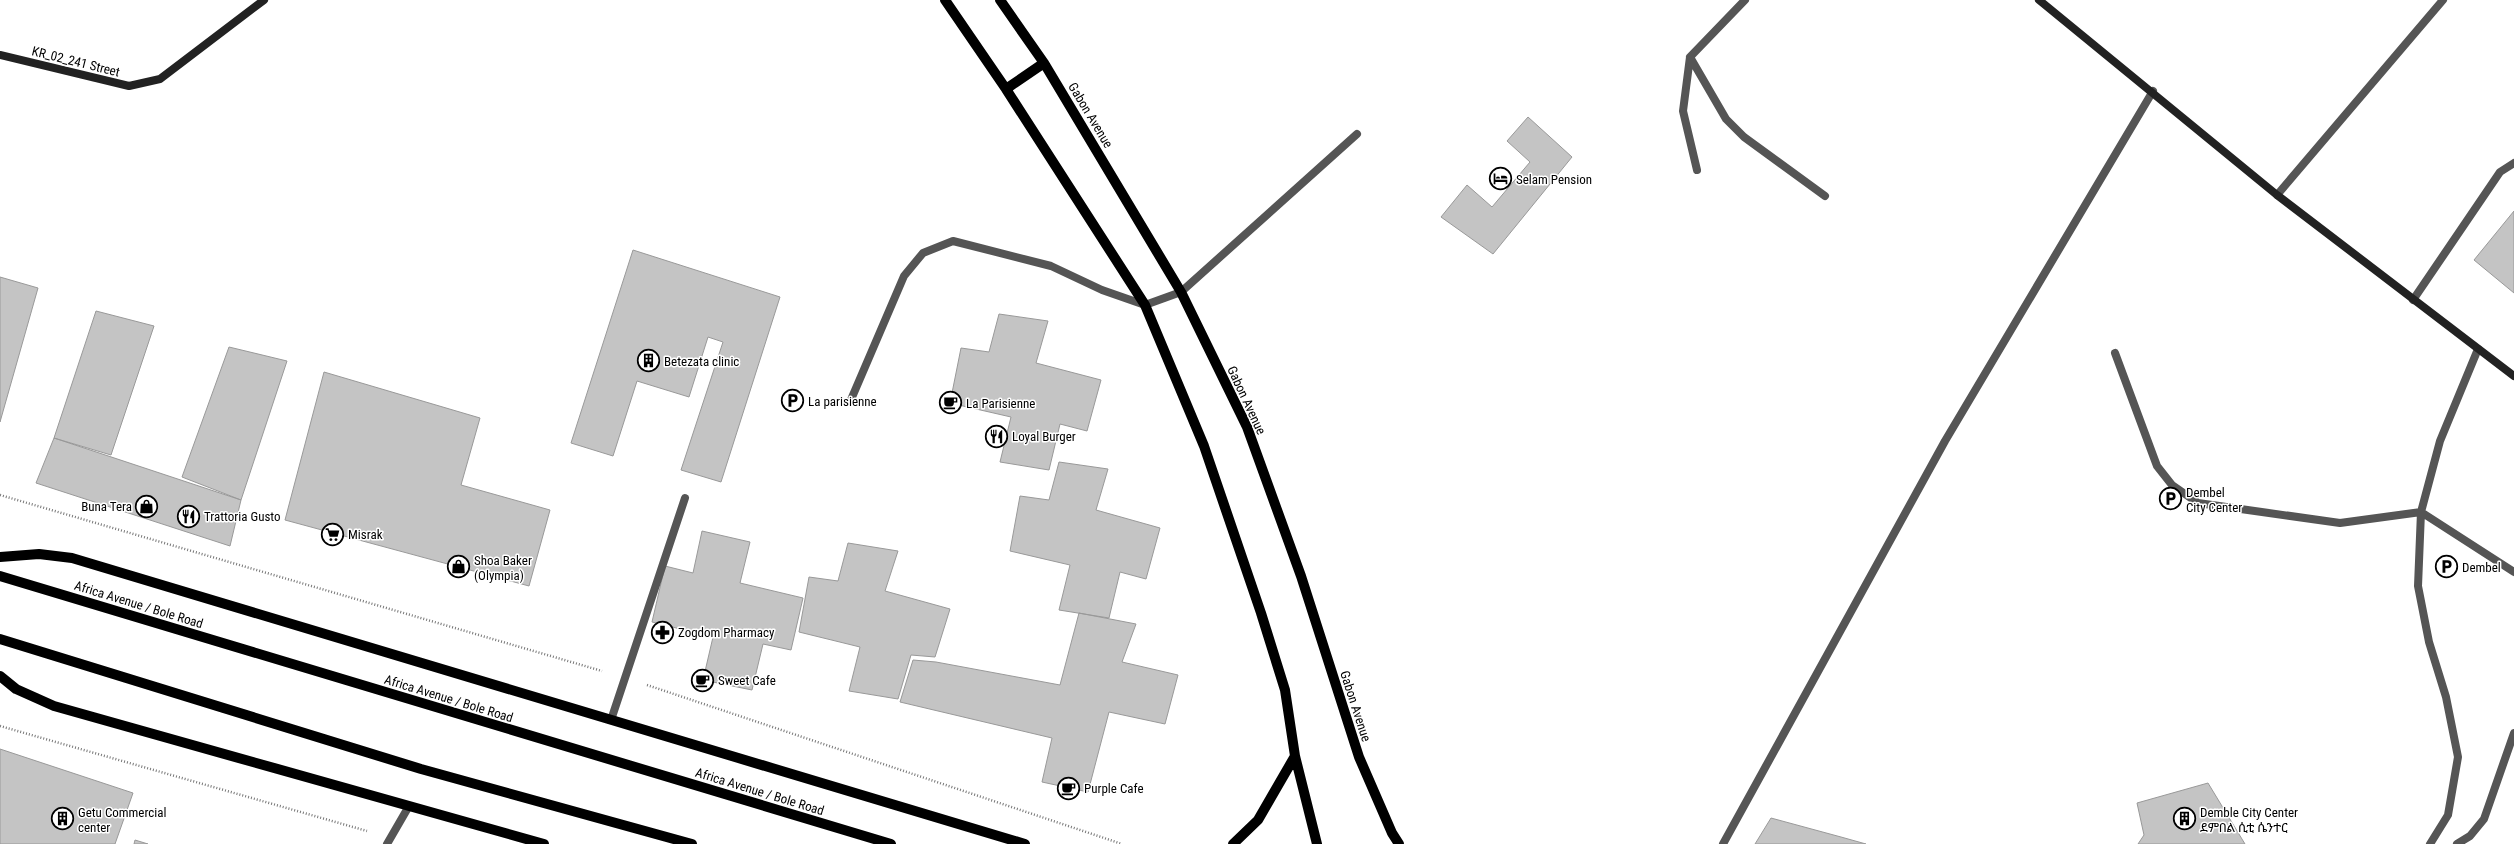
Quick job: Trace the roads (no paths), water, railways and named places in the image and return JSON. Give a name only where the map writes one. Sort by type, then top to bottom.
[{"type":"main road","points":[[945,0],[1006,89],[1145,305],[1204,446],[1261,613],[1285,690],[1295,756],[1317,844]]},
{"type":"main road","name":"Gabon Avenue","points":[[1000,0],[1044,63],[1181,292],[1247,427],[1301,576],[1359,757],[1392,834],[1399,844]]},
{"type":"main road","points":[[1006,89],[1044,63]]},
{"type":"main road","points":[[0,557],[39,554],[72,558],[1025,844]]},
{"type":"main road","name":"Africa Avenue / Bole Road","points":[[0,576],[891,844]]},
{"type":"main road","points":[[0,639],[421,769],[692,844]]},
{"type":"main road","points":[[0,676],[16,689],[54,706],[544,844]]},
{"type":"main road","points":[[1233,844],[1258,820],[1295,756]]},
{"type":"street","name":"KR_02_241 Street","points":[[0,55],[129,86],[160,79],[264,0]]},
{"type":"street","points":[[1697,170],[1683,111],[1690,57],[1745,0]]},
{"type":"street","points":[[2039,0],[2153,91],[2277,195],[2514,376]]},
{"type":"street","points":[[2277,195],[2443,0]]},
{"type":"street","points":[[1690,57],[1726,119],[1739,132],[1825,196]]},
{"type":"street","points":[[1723,844],[1945,440],[2153,91]]},
{"type":"street","points":[[850,402],[904,276],[923,253],[953,240],[1051,266],[1102,290],[1145,305],[1181,292],[1357,134]]},
{"type":"street","points":[[2413,300],[2500,172],[2514,163]]},
{"type":"street","points":[[2430,844],[2448,815],[2458,757],[2446,697],[2428,642],[2418,586],[2421,512],[2440,441],[2478,349]]},
{"type":"street","points":[[2115,353],[2157,466],[2172,485],[2198,503],[2340,523],[2421,512],[2514,572]]},
{"type":"street","points":[[611,720],[685,498]]},
{"type":"street","points":[[2456,844],[2470,836],[2484,819],[2514,733]]},
{"type":"street","points":[[388,841],[409,806]]},
{"type":"place","name":"Selam Pension","points":[[1500,179]]},
{"type":"place","name":"Betezata clinic","points":[[649,361]]},
{"type":"place","name":"La parisienne","points":[[793,401]]},
{"type":"place","name":"La Parisienne","points":[[950,403]]},
{"type":"place","name":"Loyal Burger","points":[[997,436]]},
{"type":"place","name":"Dembel City Center","points":[[2171,499]]},
{"type":"place","name":"Buna Tera","points":[[147,506]]},
{"type":"place","name":"Trattoria Gusto","points":[[189,516]]},
{"type":"place","name":"Misrak","points":[[333,534]]},
{"type":"place","name":"Shoa Baker (Olympia)","points":[[458,567]]},
{"type":"place","name":"Dembel","points":[[2447,567]]},
{"type":"place","name":"Zogdom Pharmacy","points":[[663,632]]},
{"type":"place","name":"Sweet Cafe","points":[[703,680]]},
{"type":"place","name":"Purple Cafe","points":[[1069,788]]},
{"type":"place","name":"Getu Commercial center","points":[[62,819]]},
{"type":"place","name":"Demble City Center ደምበል ሲቲ ሴንተር","points":[[2185,819]]}]
